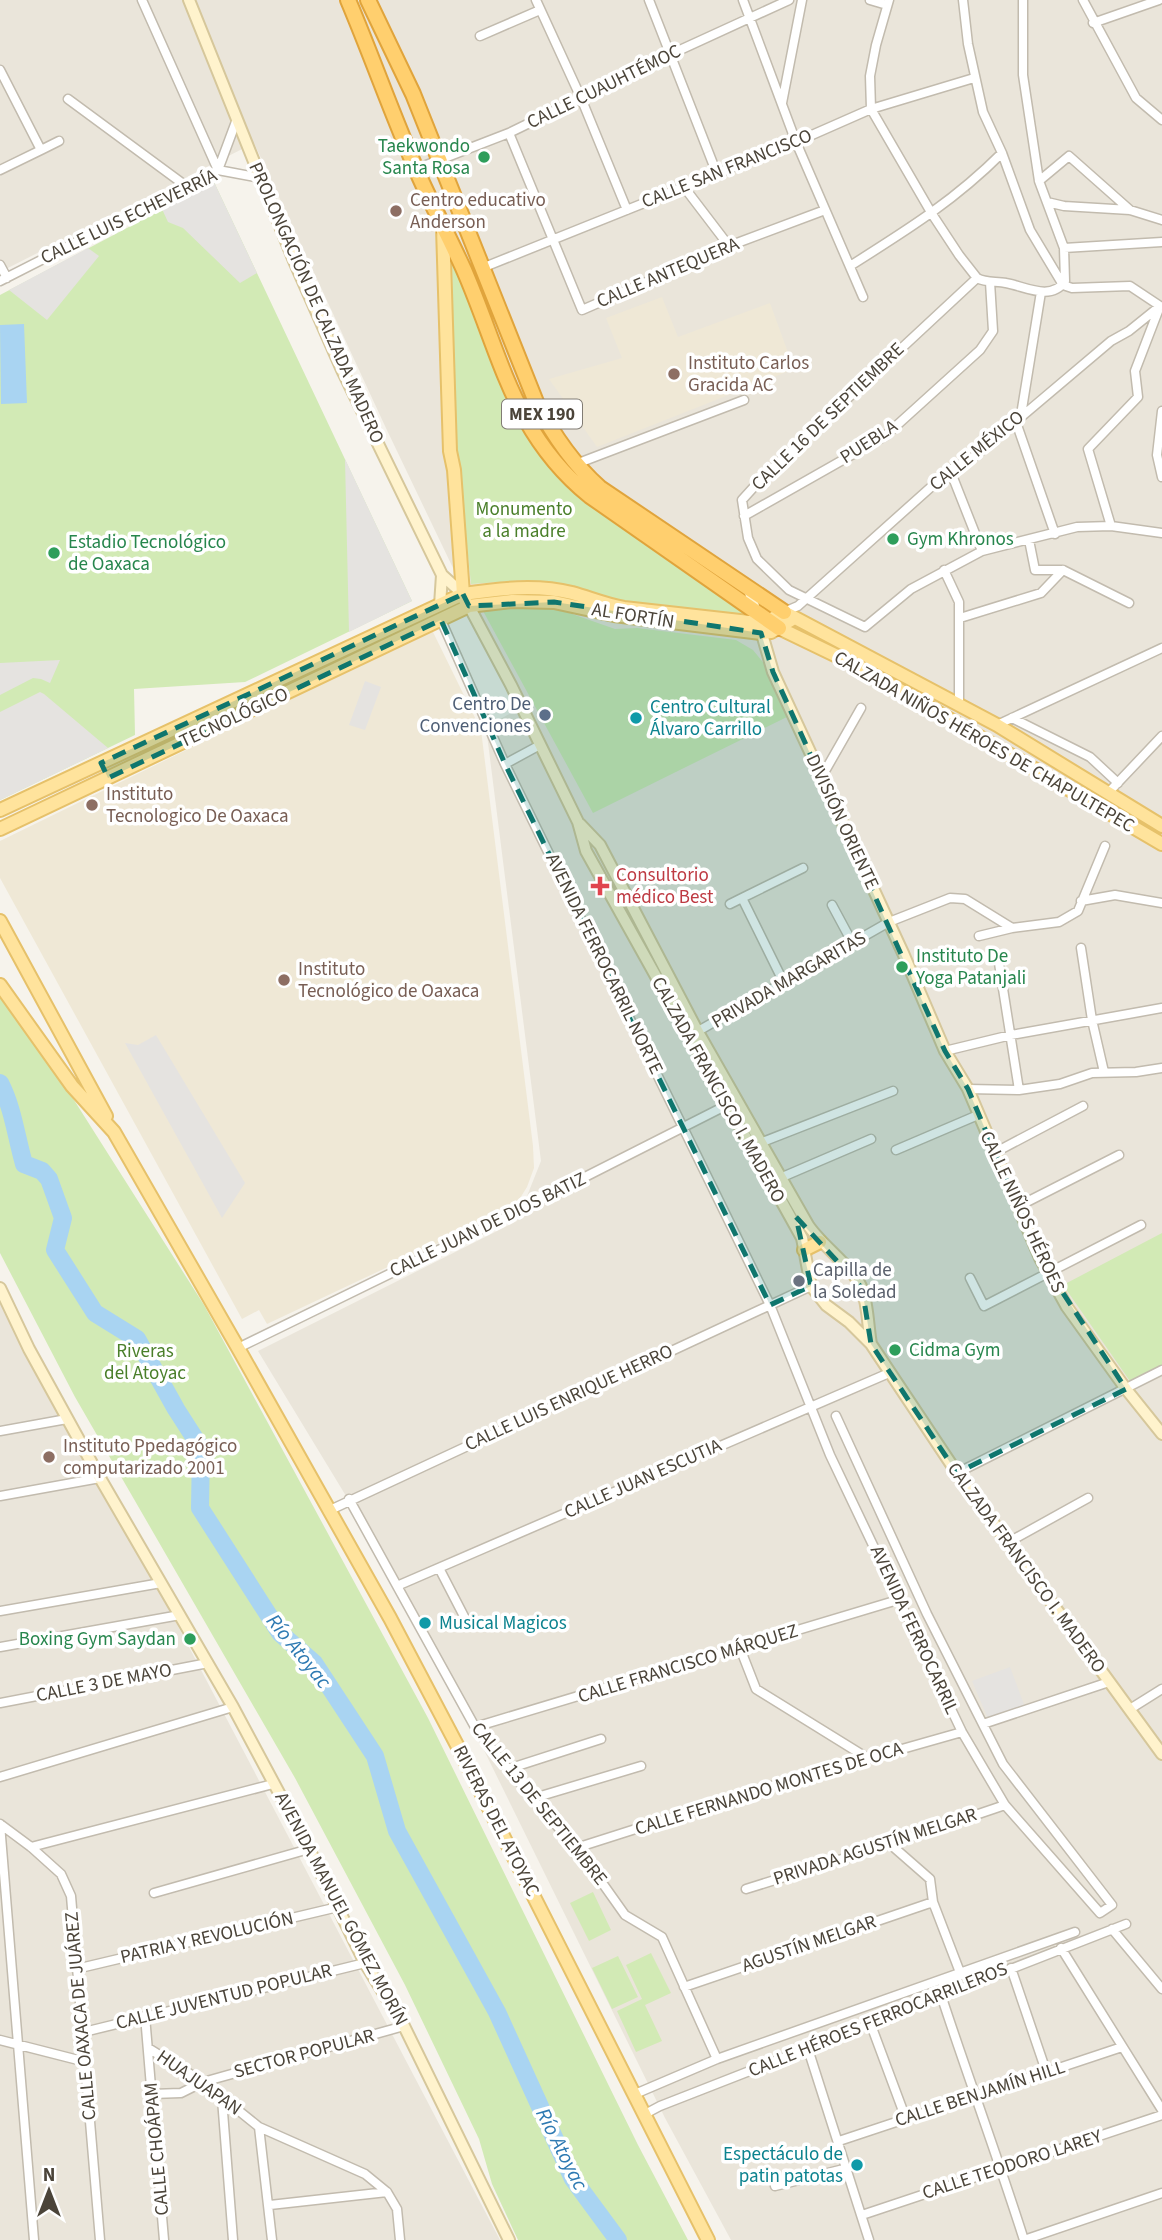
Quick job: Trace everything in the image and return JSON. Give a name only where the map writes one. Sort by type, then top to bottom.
[{"type":"highway","name":"MEX 190","points":[[348,0],[416,169],[465,272],[510,391],[540,445],[575,484],[590,496],[764,623]]},
{"type":"highway","name":"MEX 190","points":[[368,0],[413,94],[536,402],[555,437],[576,464],[600,488],[749,589],[792,612]]},
{"type":"main road","name":"PROLONGACIÓN DE CALZADA MADERO","points":[[189,0],[342,370],[442,575],[466,600]]},
{"type":"main road","name":"CALZADA FRANCISCO I. MADERO","points":[[443,227],[450,451],[466,600],[578,822],[600,845],[693,1034],[802,1238],[811,1286],[826,1305],[849,1322],[871,1344],[957,1473],[1162,1754]]},
{"type":"main road","points":[[440,605],[442,575]]},
{"type":"main road","name":"AL FORTÍN","points":[[466,600],[491,590],[541,588],[571,593],[605,604],[764,623]]},
{"type":"main road","name":"DIVISIÓN ORIENTE","points":[[749,589],[764,623],[773,672],[889,922],[945,1051]]},
{"type":"main road","name":"TECNOLÓGICO","points":[[0,810],[440,605],[466,600]]},
{"type":"main road","name":"TECNOLÓGICO","points":[[0,829],[441,620],[466,600]]},
{"type":"main road","points":[[764,623],[792,612]]},
{"type":"main road","name":"CALZADA NIÑOS HÉROES DE CHAPULTEPEC","points":[[792,612],[997,725],[1162,826]]},
{"type":"main road","name":"CALZADA NIÑOS HÉROES DE CHAPULTEPEC","points":[[764,623],[882,679],[1162,844]]},
{"type":"main road","points":[[290,675],[296,688]]},
{"type":"main road","points":[[101,763],[108,778]]},
{"type":"main road","points":[[0,921],[114,1132]]},
{"type":"main road","name":"RIVERAS DEL ATOYAC","points":[[0,985],[72,1087],[114,1132],[238,1348],[390,1618],[708,2240]]},
{"type":"main road","name":"CALLE NIÑOS HÉROES","points":[[945,1051],[968,1089],[1048,1274],[1126,1389],[1160,1428]]},
{"type":"main road","name":"CALZADA FRANCISCO I. MADERO","points":[[731,1103],[760,1143],[820,1242],[845,1265],[862,1288],[871,1344]]},
{"type":"main road","points":[[804,1250],[820,1242]]},
{"type":"main road","name":"AVENIDA MANUEL GÓMEZ MORÍN","points":[[0,1288],[67,1419],[233,1707],[309,1849],[365,1963],[404,2026],[509,2240]]},
{"type":"street","points":[[142,0],[218,170]]},
{"type":"street","points":[[536,0],[581,98],[626,210]]},
{"type":"street","points":[[649,0],[717,174]]},
{"type":"street","points":[[743,0],[796,142],[863,297]]},
{"type":"street","name":"CALLE CUAUHTÉMOC","points":[[416,169],[509,133],[789,0]]},
{"type":"street","points":[[782,103],[802,0]]},
{"type":"street","points":[[870,0],[888,3],[870,76],[871,109],[932,214],[977,278],[1041,292],[1063,285],[1072,288],[1130,286],[1161,305],[1135,371],[1138,397],[1088,449],[1111,526]]},
{"type":"street","points":[[963,0],[974,78],[983,112],[1002,153],[1030,230],[1063,285]]},
{"type":"street","points":[[1023,0],[1023,75],[1039,181],[1064,248],[1066,278],[1063,285]]},
{"type":"street","points":[[1083,0],[1093,23],[1136,98],[1162,120]]},
{"type":"street","points":[[1093,23],[1159,0]]},
{"type":"street","points":[[480,36],[540,10]]},
{"type":"street","points":[[0,70],[41,150]]},
{"type":"street","name":"CALLE SAN FRANCISCO","points":[[482,268],[796,142],[871,109],[974,78]]},
{"type":"street","points":[[68,99],[186,186]]},
{"type":"street","points":[[218,170],[237,119]]},
{"type":"street","points":[[509,133],[553,241]]},
{"type":"street","points":[[0,170],[59,141]]},
{"type":"street","points":[[850,266],[932,214],[972,184],[1002,153]]},
{"type":"street","points":[[1039,181],[1069,156],[1130,210]]},
{"type":"street","name":"CALLE LUIS ECHEVERRÍA","points":[[4,279],[218,170],[261,178]]},
{"type":"street","points":[[684,187],[729,246]]},
{"type":"street","points":[[1046,202],[1065,206],[1130,210],[1162,219]]},
{"type":"street","name":"CALLE ANTEQUERA","points":[[553,241],[582,310],[729,246],[825,210]]},
{"type":"street","points":[[1064,248],[1162,242]]},
{"type":"street","points":[[0,265],[4,279]]},
{"type":"street","name":"CALLE 16 DE SEPTIEMBRE","points":[[944,570],[911,589],[865,627],[789,590],[757,559],[748,538],[742,500],[762,478],[977,278]]},
{"type":"street","name":"PUEBLA","points":[[744,516],[885,436],[980,350],[993,331],[990,282]]},
{"type":"street","points":[[1041,292],[1018,418],[1055,534]]},
{"type":"street","name":"CALLE MÉXICO","points":[[792,612],[950,470],[975,456],[1111,341],[1129,331],[1161,305]]},
{"type":"street","points":[[576,464],[744,400]]},
{"type":"street","points":[[1161,414],[1157,455],[1162,477]]},
{"type":"street","points":[[950,470],[982,551]]},
{"type":"street","points":[[959,704],[959,602],[944,570],[982,551],[1077,527],[1111,526],[1162,533]]},
{"type":"street","points":[[1029,540],[1035,570],[1063,570],[1129,603]]},
{"type":"street","points":[[960,618],[1041,593],[1063,570]]},
{"type":"street","name":"AVENIDA FERROCARRIL NORTE","points":[[441,620],[505,764],[771,1305]]},
{"type":"street","points":[[997,725],[1162,648]]},
{"type":"street","points":[[821,778],[860,708]]},
{"type":"street","points":[[1012,718],[1090,757],[1118,783]]},
{"type":"street","points":[[1108,793],[1162,736]]},
{"type":"street","points":[[505,764],[540,746]]},
{"type":"street","points":[[979,936],[1012,928],[1059,922],[1078,911],[1105,846]]},
{"type":"street","points":[[730,904],[803,867]]},
{"type":"street","points":[[1081,901],[1115,895],[1162,903]]},
{"type":"street","points":[[742,898],[784,983]]},
{"type":"street","name":"PRIVADA MARGARITAS","points":[[693,1034],[889,922],[950,898],[965,899],[1012,928]]},
{"type":"street","points":[[832,905],[853,944]]},
{"type":"street","points":[[1081,948],[1091,1020],[1104,1072]]},
{"type":"street","points":[[998,957],[1019,1090]]},
{"type":"street","points":[[945,1051],[1011,1035],[1162,1007]]},
{"type":"street","points":[[968,1089],[1019,1090],[1060,1084],[1091,1073],[1136,1072],[1162,1068]]},
{"type":"street","points":[[760,1143],[893,1091]]},
{"type":"street","name":"CALLE JUAN DE DIOS BATIZ","points":[[238,1348],[731,1103]]},
{"type":"street","points":[[994,1153],[1083,1106]]},
{"type":"street","points":[[896,1150],[978,1115]]},
{"type":"street","points":[[780,1178],[871,1139]]},
{"type":"street","points":[[1017,1207],[1119,1155]]},
{"type":"street","points":[[970,1278],[984,1306],[1141,1225]]},
{"type":"street","name":"CALLE LUIS ENRIQUE HERRO","points":[[328,1511],[811,1286]]},
{"type":"street","name":"AVENIDA FERROCARRIL","points":[[771,1305],[830,1455],[901,1599],[962,1732],[1005,1805],[1100,1913],[1112,1905],[1003,1764],[983,1724]]},
{"type":"street","points":[[957,1473],[1162,1370]]},
{"type":"street","name":"CALLE JUAN ESCUTIA","points":[[397,1586],[889,1373]]},
{"type":"street","points":[[836,1416],[928,1614],[983,1724],[1109,1682]]},
{"type":"street","points":[[0,1431],[67,1419]]},
{"type":"street","points":[[0,1496],[100,1478]]},
{"type":"street","points":[[1007,1543],[1088,1497]]},
{"type":"street","name":"CALLE 13 DE SEPTIEMBRE","points":[[349,1499],[475,1727],[576,1848],[625,1915],[662,1937],[717,2059]]},
{"type":"street","points":[[439,1568],[469,1626]]},
{"type":"street","points":[[0,1611],[162,1583]]},
{"type":"street","name":"CALLE FRANCISCO MÁRQUEZ","points":[[475,1727],[901,1599]]},
{"type":"street","points":[[0,1647],[180,1615]]},
{"type":"street","points":[[740,1648],[756,1689],[869,1759]]},
{"type":"street","name":"CALLE 3 DE MAYO","points":[[0,1703],[208,1663]]},
{"type":"street","points":[[1130,1709],[1162,1689]]},
{"type":"street","points":[[0,1777],[233,1707]]},
{"type":"street","name":"CALLE FERNANDO MONTES DE OCA","points":[[576,1848],[761,1789],[962,1732]]},
{"type":"street","points":[[508,1769],[601,1739]]},
{"type":"street","points":[[534,1798],[641,1766]]},
{"type":"street","points":[[31,1847],[273,1784]]},
{"type":"street","name":"PRIVADA AGUSTÍN MELGAR","points":[[746,1889],[1005,1805]]},
{"type":"street","points":[[0,1824],[34,2240]]},
{"type":"street","name":"CALLE OAXACA DE JUÁREZ","points":[[0,1824],[61,1874],[71,1896],[100,2240]]},
{"type":"street","points":[[890,1844],[930,1879],[933,1902],[961,1975]]},
{"type":"street","points":[[154,1892],[309,1849]]},
{"type":"street","name":"AGUSTÍN MELGAR","points":[[684,1987],[933,1902]]},
{"type":"street","name":"PATRIA Y REVOLUCIÓN","points":[[76,1969],[338,1907]]},
{"type":"street","name":"CALLE HÉROES FERROCARRILEROS","points":[[645,2114],[672,2101],[1126,1924]]},
{"type":"street","points":[[1112,1930],[1162,1989]]},
{"type":"street","points":[[635,2094],[717,2059],[961,1975],[1075,1932]]},
{"type":"street","points":[[1061,1948],[1162,2113]]},
{"type":"street","name":"CALLE JUVENTUD POPULAR","points":[[84,2032],[365,1963]]},
{"type":"street","points":[[1011,1968],[1047,2074]]},
{"type":"street","points":[[941,1995],[1024,2240],[1162,2193]]},
{"type":"street","name":"CALLE CHOÁPAM","points":[[145,2016],[164,2240]]},
{"type":"street","points":[[871,2025],[906,2119]]},
{"type":"street","name":"SECTOR POPULAR","points":[[152,2094],[181,2093],[203,2082],[404,2026]]},
{"type":"street","points":[[0,2040],[86,2062]]},
{"type":"street","name":"CALLE BENJAMÍN HILL","points":[[839,2141],[1122,2047]]},
{"type":"street","name":"HUAJUAPAN","points":[[148,2048],[203,2082],[259,2127],[272,2240]]},
{"type":"street","points":[[808,2049],[869,2240]]},
{"type":"street","points":[[222,2099],[233,2240]]},
{"type":"street","name":"CALLE TEODORO LAREY","points":[[862,2215],[1162,2113]]},
{"type":"street","points":[[259,2127],[365,2174],[387,2192],[397,2209],[400,2240]]},
{"type":"street","points":[[775,2186],[848,2168]]},
{"type":"street","points":[[270,2205],[387,2192]]},
{"type":"highlighted area","points":[[463,594],[469,606],[554,602],[761,633],[773,672],[945,1051],[968,1089],[1040,1258],[1126,1389],[957,1473],[871,1344],[862,1288],[796,1217],[811,1286],[770,1305],[505,764],[441,620],[108,778],[101,763]]},
{"type":"shaded area","points":[[0,0],[1162,0],[1162,2240],[731,2240],[665,2118],[414,1608],[258,1351],[517,1221],[541,1161],[486,727],[520,708],[254,143],[0,272]]},
{"type":"shaded area","points":[[214,182],[257,273],[240,283],[183,228],[168,222],[162,209]]},
{"type":"shaded area","points":[[88,248],[99,256],[47,320],[9,290]]},
{"type":"shaded area","name":"Instituto Carlos Gracida AC","points":[[662,297],[678,337],[770,303],[794,369],[597,447],[549,379],[622,358],[606,318]]},
{"type":"shaded area","points":[[345,459],[412,601],[349,632]]},
{"type":"shaded area","name":"Instituto Tecnológico de Oaxaca","points":[[432,630],[481,730],[534,1168],[517,1203],[502,1213],[267,1324],[259,1310],[242,1319],[0,878],[0,841]]},
{"type":"shaded area","points":[[60,660],[50,683],[33,678],[0,695],[0,663]]},
{"type":"shaded area","points":[[365,681],[381,687],[365,730],[349,725]]},
{"type":"shaded area","points":[[40,692],[108,748],[0,800],[0,712]]},
{"type":"shaded area","points":[[156,1035],[245,1183],[222,1218],[125,1043],[138,1045]]},
{"type":"shaded area","points":[[0,1297],[105,1487],[500,2240],[0,2240]]},
{"type":"shaded area","points":[[1010,1667],[1025,1707],[989,1721],[972,1681]]},
{"type":"green space","points":[[214,182],[412,601],[245,682],[134,689],[135,735],[0,800],[0,295]]},
{"type":"green space","name":"Monumento a la madre","points":[[452,258],[555,468],[749,615],[746,618],[624,605],[526,580],[471,584],[455,431]]},
{"type":"green space","points":[[513,603],[555,608],[615,629],[637,628],[736,640],[753,650],[766,666],[787,717],[593,813],[482,609]]},
{"type":"green space","name":"Riveras del Atoyac","points":[[0,992],[67,1089],[204,1305],[428,1718],[638,2145],[688,2240],[518,2240],[492,2184],[479,2139],[405,1985],[295,1778],[75,1397],[0,1253]]},
{"type":"green space","points":[[1162,1233],[1162,1368],[1132,1384],[1063,1285]]},
{"type":"green space","points":[[593,1892],[611,1930],[589,1941],[570,1903]]},
{"type":"green space","points":[[651,1953],[671,1993],[645,2005],[662,2041],[636,2052],[617,2011],[642,1999],[626,1965]]},
{"type":"green space","points":[[618,1956],[638,1997],[612,2009],[592,1968]]},
{"type":"water","points":[[24,324],[27,403],[1,404],[0,325]]},
{"type":"waterway","name":"Río Atoyac","points":[[0,1083],[11,1112],[24,1164],[42,1171],[49,1179],[63,1218],[55,1250],[95,1313],[137,1339],[201,1448],[200,1508],[280,1633],[314,1663],[375,1756],[397,1831],[497,2012],[573,2179],[618,2240]]},
{"type":"place","name":"Taekwondo Santa Rosa","points":[[484,157]]},
{"type":"place","name":"Centro educativo Anderson","points":[[396,211]]},
{"type":"place","name":"Instituto Carlos Gracida AC","points":[[674,374]]},
{"type":"place","name":"Gym Khronos","points":[[893,539]]},
{"type":"place","name":"Estadio Tecnológico de Oaxaca","points":[[54,553]]},
{"type":"place","name":"Centro De Convenciones","points":[[545,715]]},
{"type":"place","name":"Centro Cultural Álvaro Carrillo","points":[[636,718]]},
{"type":"place","name":"Instituto Tecnologico De Oaxaca","points":[[92,805]]},
{"type":"place","name":"Consultorio médico Best","points":[[600,886]]},
{"type":"place","name":"Instituto De Yoga Patanjali","points":[[902,967]]},
{"type":"place","name":"Instituto Tecnológico de Oaxaca","points":[[284,980]]},
{"type":"place","name":"Capilla de la Soledad","points":[[799,1281]]},
{"type":"place","name":"Cidma Gym","points":[[895,1350]]},
{"type":"place","name":"Instituto Ppedagógico computarizado 2001","points":[[49,1457]]},
{"type":"place","name":"Musical Magicos","points":[[425,1623]]},
{"type":"place","name":"Boxing Gym Saydan","points":[[190,1639]]},
{"type":"place","name":"Espectáculo de patin patotas","points":[[857,2165]]}]
